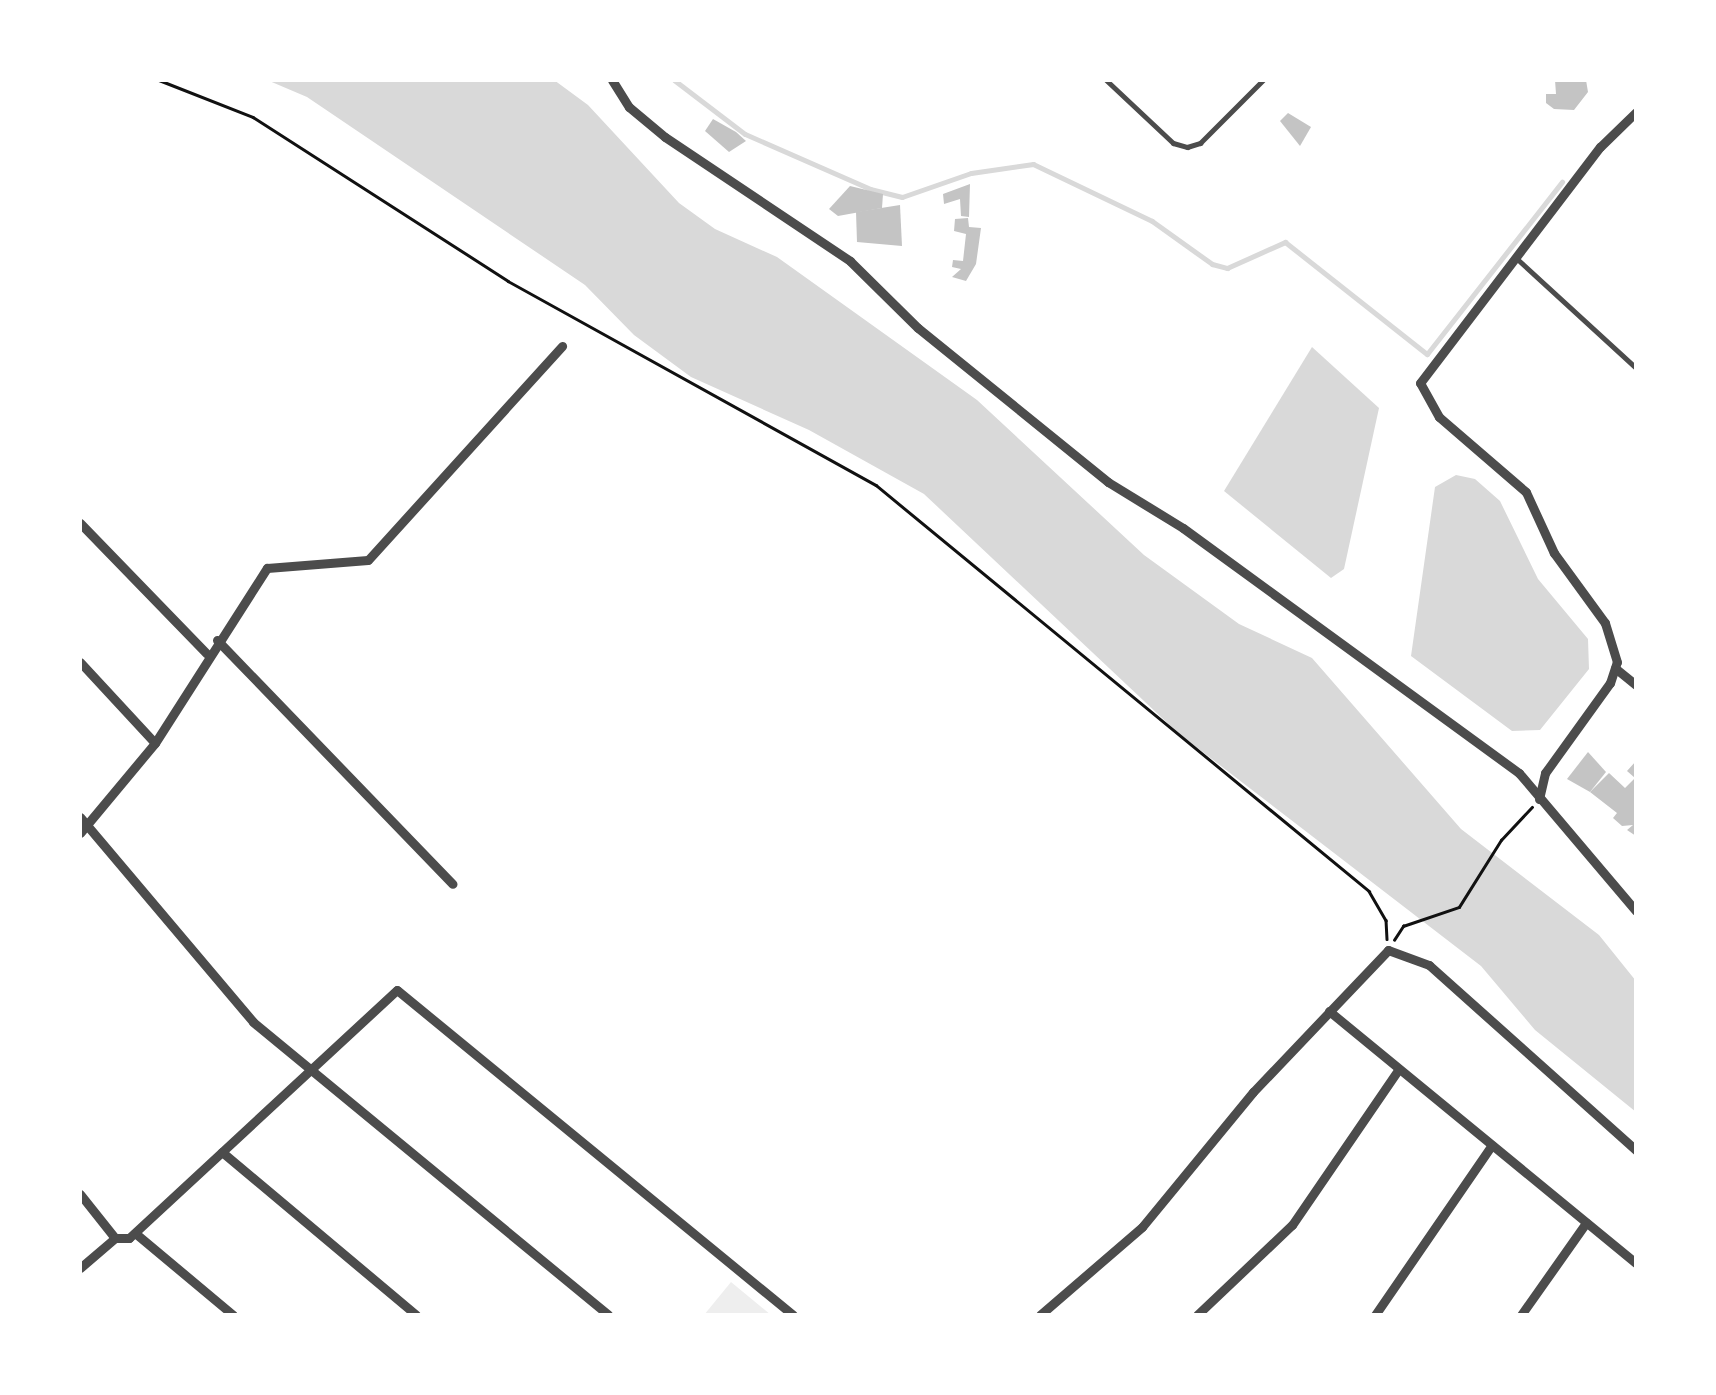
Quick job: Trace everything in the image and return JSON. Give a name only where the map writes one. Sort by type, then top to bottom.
[{"type":"street","points":[[612,80],[629,107],[664,137],[850,261],[918,328],[1108,482],[1183,528],[1519,772],[1636,911]]},
{"type":"street","points":[[1636,112],[1600,147],[1425,369],[1423,397],[1439,417],[1526,492],[1554,553],[1605,623],[1615,668],[1636,684]]},
{"type":"street","points":[[562,346],[377,552],[361,562],[272,565],[206,654],[156,743],[83,825],[244,1012],[608,1315]]},
{"type":"street","points":[[80,522],[206,654]]},
{"type":"street","points":[[218,640],[452,884]]},
{"type":"street","points":[[80,662],[156,743]]},
{"type":"street","points":[[1539,798],[1545,773],[1615,668]]},
{"type":"street","points":[[1040,1315],[1142,1227],[1329,1011],[1388,950],[1429,965],[1636,1150]]},
{"type":"street","points":[[80,1268],[115,1238],[135,1232],[309,1066],[400,991],[794,1315]]},
{"type":"street","points":[[1329,1011],[1636,1264]]},
{"type":"street","points":[[1197,1315],[1292,1225],[1399,1070]]},
{"type":"street","points":[[1375,1315],[1492,1145]]},
{"type":"street","points":[[222,1152],[416,1315]]},
{"type":"street","points":[[80,1194],[115,1238]]},
{"type":"street","points":[[1520,1315],[1586,1223]]},
{"type":"street","points":[[135,1232],[233,1315]]},
{"type":"lane","points":[[1106,80],[1173,143],[1187,148],[1200,143],[1264,80]]},
{"type":"lane","points":[[1516,258],[1636,368]]},
{"type":"path","points":[[159,80],[253,117],[508,281],[876,485],[1369,891],[1386,920],[1388,950]]},
{"type":"path","points":[[1388,950],[1403,926],[1459,908],[1501,840],[1539,798]]},
{"type":"shaded area","points":[[267,80],[554,80],[588,105],[679,203],[715,229],[777,257],[977,400],[1144,555],[1239,624],[1312,658],[1461,829],[1599,935],[1636,981],[1636,1112],[1535,1030],[1481,966],[1178,733],[924,494],[809,430],[691,377],[634,335],[585,285],[307,97]]},
{"type":"shaded area","points":[[1312,347],[1379,408],[1344,569],[1331,578],[1224,491]]},
{"type":"shaded area","points":[[1456,475],[1475,479],[1500,501],[1538,579],[1588,639],[1589,669],[1540,730],[1512,731],[1411,656],[1435,487]]},
{"type":"shaded area","points":[[731,1282],[771,1315],[704,1315]]},
{"type":"building","points":[[1555,80],[1586,80],[1588,92],[1574,110],[1554,109],[1546,103],[1546,94],[1556,94]]},
{"type":"building","points":[[1288,113],[1311,127],[1300,146],[1280,121]]},
{"type":"building","points":[[713,119],[746,141],[729,152],[705,131]]},
{"type":"building","points":[[970,184],[969,217],[961,216],[960,199],[944,204],[943,194]]},
{"type":"building","points":[[850,186],[883,194],[882,208],[838,216],[829,209]]},
{"type":"building","points":[[900,205],[902,246],[857,242],[856,212]]},
{"type":"building","points":[[968,218],[969,227],[981,228],[976,264],[966,281],[952,277],[961,269],[952,267],[953,260],[963,261],[966,234],[954,231],[955,219]]},
{"type":"building","points":[[1588,752],[1606,772],[1590,792],[1567,779]]},
{"type":"building","points":[[1636,761],[1636,836],[1627,830],[1633,825],[1622,826],[1613,818],[1617,813],[1590,792],[1609,773],[1625,788],[1635,778],[1627,771]]},
{"type":"waterway","points":[[674,80],[745,134],[870,189],[902,197],[971,173],[1033,164],[1152,221],[1212,264],[1227,268],[1285,242],[1427,354],[1562,182]]}]
